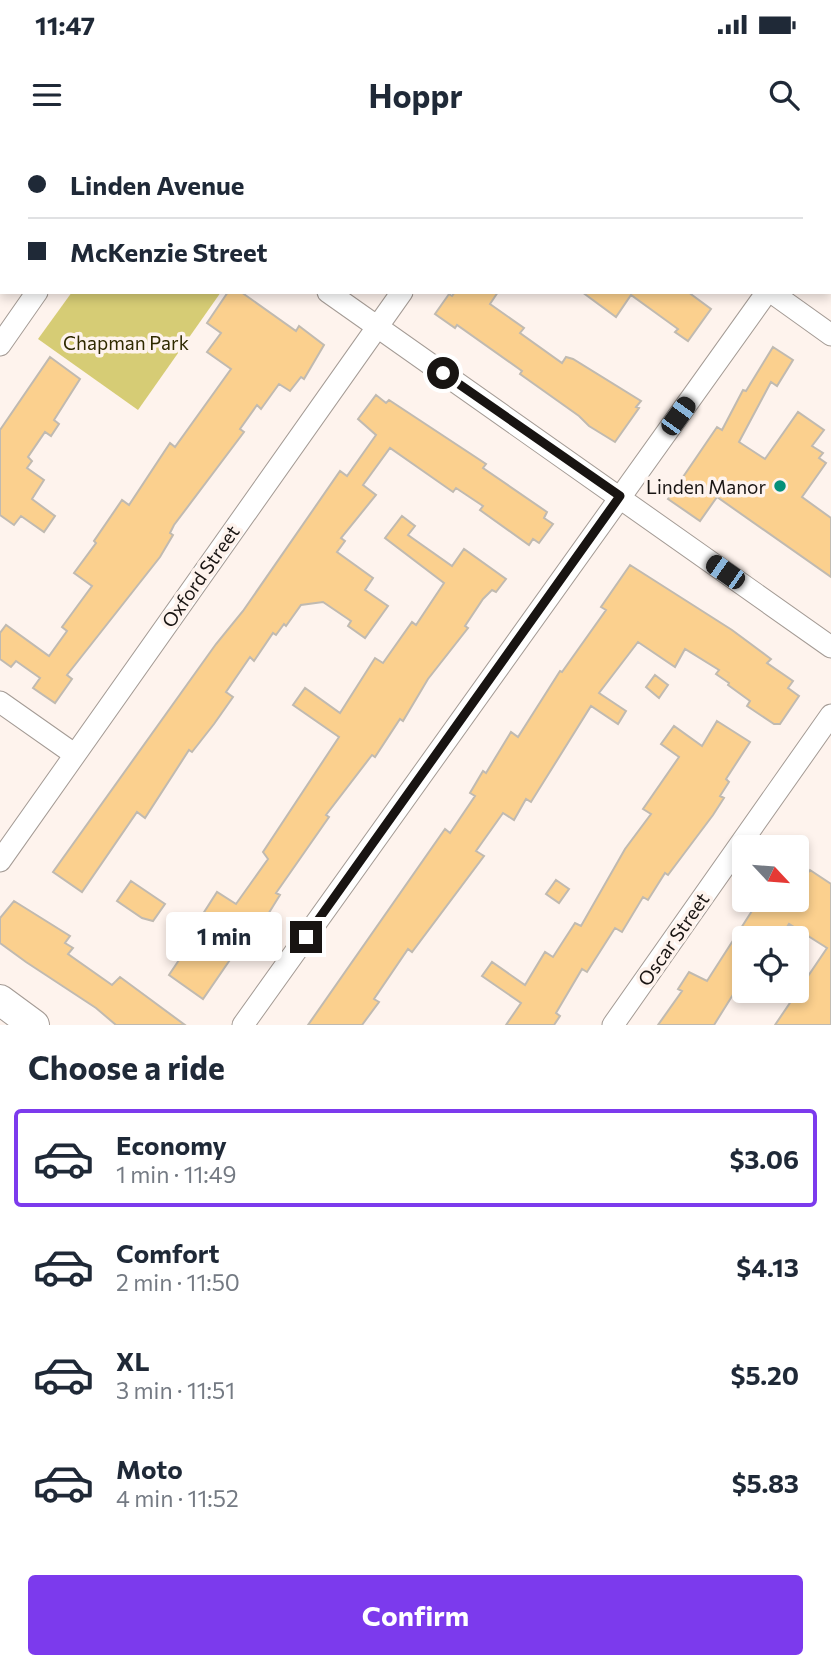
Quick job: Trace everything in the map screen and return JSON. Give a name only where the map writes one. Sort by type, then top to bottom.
[{"type":"street","points":[[0,345],[36,294]]},
{"type":"street","points":[[331,294],[831,647]]},
{"type":"street","name":"Oxford Street","points":[[0,861],[401,294]]},
{"type":"street","points":[[243,1025],[620,496],[768,294]]},
{"type":"street","points":[[772,294],[831,335]]},
{"type":"street","points":[[0,702],[74,754]]},
{"type":"street","name":"Oscar Street","points":[[613,1025],[831,715]]},
{"type":"street","points":[[0,1000],[34,1025]]},
{"type":"green space","name":"Chapman Park","points":[[71,294],[220,294],[138,410],[38,339]]},
{"type":"building","points":[[227,294],[244,294],[296,331],[299,326],[324,345],[304,379],[301,377],[290,391],[279,384],[261,409],[257,405],[240,429],[244,432],[174,525],[170,533],[173,535],[160,557],[67,675],[72,679],[55,703],[33,688],[40,678],[16,661],[11,667],[0,659],[0,633],[6,625],[49,656],[67,631],[62,627],[92,586],[74,573],[96,543],[94,541],[122,500],[129,505],[170,443],[175,447],[231,369],[207,352],[221,333],[207,323]]},
{"type":"building","points":[[449,294],[497,294],[490,304],[524,328],[520,333],[562,363],[566,357],[573,359],[641,401],[615,442],[589,426],[520,374],[522,371],[457,325],[455,328],[435,314]]},
{"type":"building","points":[[585,294],[691,294],[711,309],[688,341],[675,332],[678,329],[631,295],[616,317]]},
{"type":"building","points":[[773,347],[793,360],[777,386],[771,382],[739,442],[765,459],[798,412],[824,430],[812,446],[823,453],[819,458],[826,463],[802,497],[831,518],[831,577],[717,497],[700,521],[668,499],[717,427],[722,430],[743,390],[746,391]]},
{"type":"building","points":[[50,357],[80,379],[54,420],[59,424],[51,436],[45,432],[28,457],[32,461],[27,468],[44,480],[32,499],[55,516],[44,532],[21,516],[14,525],[0,515],[0,430]]},
{"type":"building","points":[[376,395],[386,403],[389,400],[486,464],[483,468],[547,512],[544,518],[553,524],[539,543],[533,539],[529,545],[480,510],[483,506],[456,488],[453,492],[390,448],[363,485],[376,495],[341,538],[345,541],[337,552],[373,578],[365,590],[388,606],[365,638],[348,626],[351,621],[323,602],[301,605],[286,626],[284,624],[276,635],[273,633],[254,661],[250,657],[226,692],[233,697],[214,724],[192,752],[189,750],[145,818],[137,812],[82,892],[53,872],[216,644],[243,611],[340,471],[347,476],[376,435],[358,419]]},
{"type":"building","points":[[402,516],[415,526],[408,535],[452,566],[464,549],[506,579],[496,592],[492,590],[483,599],[465,626],[468,628],[428,679],[403,721],[400,719],[375,757],[372,755],[326,815],[329,817],[276,893],[280,895],[262,924],[250,941],[245,938],[203,999],[169,975],[189,945],[185,942],[217,892],[236,904],[268,859],[263,852],[339,737],[293,705],[305,688],[340,713],[375,658],[383,663],[412,622],[416,625],[444,583],[385,538]]},
{"type":"building","points":[[630,565],[732,630],[771,659],[767,663],[793,681],[788,688],[799,696],[780,724],[774,724],[747,706],[750,701],[716,674],[719,670],[685,649],[675,667],[638,642],[599,693],[626,711],[618,724],[591,706],[531,802],[526,799],[514,820],[503,813],[476,851],[484,856],[412,952],[408,949],[374,999],[379,1002],[362,1025],[308,1025],[445,829],[450,833],[475,796],[470,793],[483,771],[486,773],[511,732],[518,737],[560,671],[562,672],[606,610],[601,607]]},
{"type":"building","points":[[655,675],[668,685],[659,698],[646,687]]},
{"type":"building","points":[[717,721],[750,742],[726,779],[729,782],[720,796],[724,798],[713,815],[668,875],[665,873],[648,900],[643,897],[622,932],[615,928],[587,972],[582,969],[556,1013],[560,1016],[554,1025],[506,1025],[521,1003],[482,976],[492,962],[525,985],[545,952],[553,957],[575,923],[581,926],[625,849],[651,814],[643,809],[679,757],[661,744],[674,726],[702,746]]},
{"type":"building","points":[[809,871],[831,884],[831,1025],[775,1025],[790,1003],[809,1003],[809,975],[827,948],[809,937],[809,926],[742,926],[751,912],[809,912]]},
{"type":"building","points":[[556,880],[569,889],[559,903],[546,894]]},
{"type":"building","points":[[131,881],[165,904],[153,921],[142,918],[117,901]]},
{"type":"building","points":[[14,901],[70,936],[65,943],[73,948],[68,954],[112,985],[120,977],[185,1025],[116,1025],[96,1008],[26,962],[0,943],[0,918]]},
{"type":"building","points":[[732,942],[732,996],[714,1025],[658,1025],[682,991],[678,989],[689,972],[707,981]]},
{"type":"place","name":"Linden Manor","points":[[780,486]]},
{"type":"route","points":[[306,937],[620,496],[443,373]]}]
